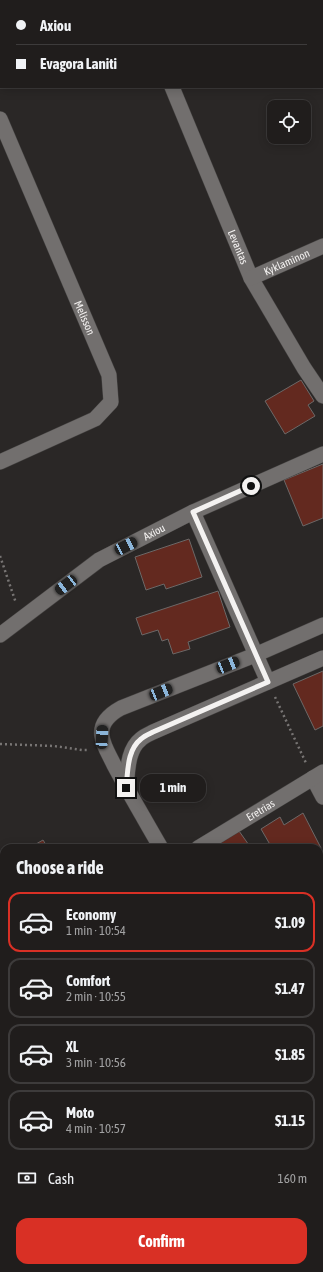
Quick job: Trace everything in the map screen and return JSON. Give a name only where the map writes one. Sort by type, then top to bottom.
[{"type":"street","name":"Levantas","points":[[172,88],[251,278],[304,368],[323,396]]},
{"type":"street","name":"Melisson","points":[[0,119],[109,375],[111,402],[95,418],[0,462]]},
{"type":"street","name":"Kyklaminon","points":[[251,278],[323,246]]},
{"type":"street","name":"Axiou","points":[[0,635],[99,560],[193,512],[323,454]]},
{"type":"street","points":[[193,512],[268,682]]},
{"type":"street","points":[[159,844],[126,788],[106,748],[102,737],[102,729],[105,721],[111,713],[323,625]]},
{"type":"street","points":[[126,788],[130,755],[134,747],[141,739],[153,732],[323,658]]},
{"type":"street","points":[[318,775],[323,797]]},
{"type":"street","name":"Eretrias","points":[[205,844],[318,775]]},
{"type":"path","points":[[0,556],[22,618]]},
{"type":"path","points":[[268,682],[318,775]]},
{"type":"path","points":[[0,744],[54,746],[82,750],[106,748]]},
{"type":"building","points":[[301,380],[314,401],[308,405],[315,416],[285,434],[265,401]]},
{"type":"building","points":[[323,464],[323,518],[303,526],[284,480]]},
{"type":"building","points":[[189,539],[202,577],[166,589],[164,584],[146,590],[135,557]]},
{"type":"building","points":[[218,591],[230,627],[188,642],[190,649],[173,654],[168,639],[162,641],[158,630],[142,635],[136,618]]},
{"type":"building","points":[[323,671],[323,726],[315,730],[293,684]]},
{"type":"building","points":[[303,813],[319,844],[270,844],[261,829],[280,817],[284,825]]},
{"type":"building","points":[[239,831],[248,844],[219,844]]},
{"type":"building","points":[[43,840],[46,844],[36,844]]},
{"type":"route","points":[[126,788],[130,755],[134,747],[141,739],[153,732],[268,682],[193,512],[251,486]]}]
